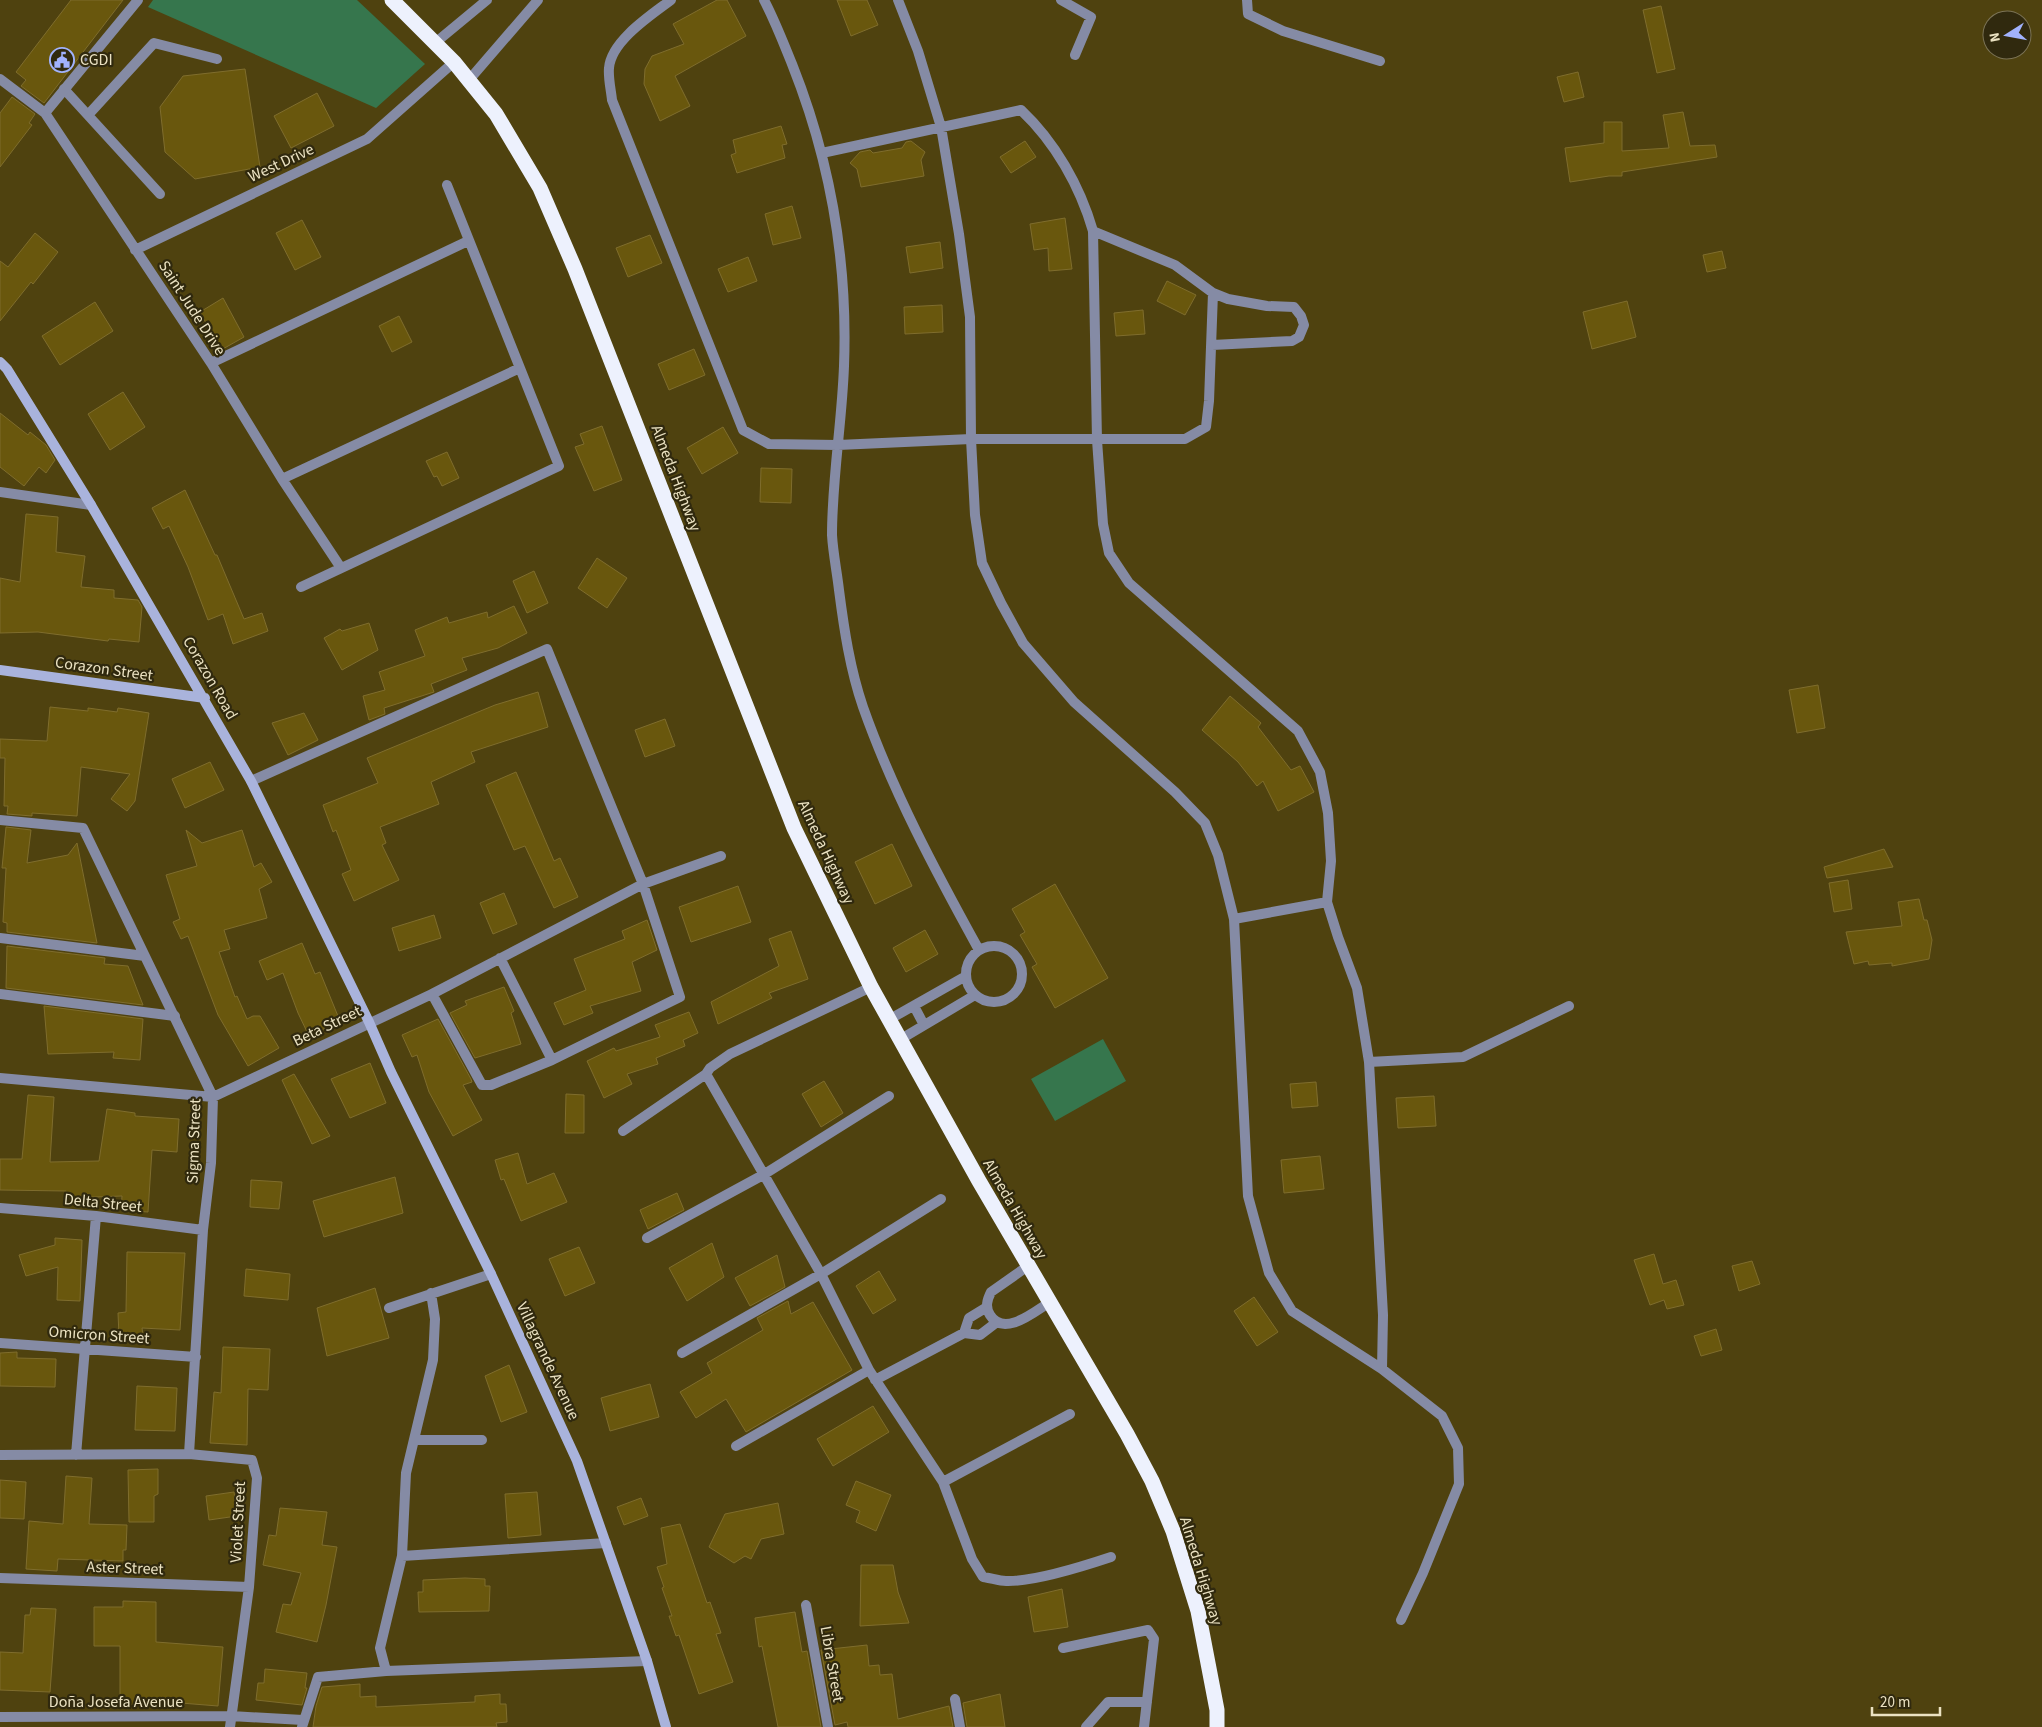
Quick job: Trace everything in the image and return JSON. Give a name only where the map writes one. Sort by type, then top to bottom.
[{"type":"highway","name":"Almeda Highway","points":[[392,0],[454,62],[496,114],[540,188],[575,269],[794,828],[872,987],[979,1181],[1127,1434],[1152,1481],[1173,1531],[1198,1611],[1217,1710],[1217,1727]]},
{"type":"street","points":[[44,113],[138,0]]},
{"type":"street","points":[[435,43],[486,0]]},
{"type":"street","points":[[671,0],[641,22],[616,49],[608,68],[612,100],[744,430],[769,444],[838,445],[971,439],[1185,439],[1206,427],[1212,345],[1213,293]]},
{"type":"street","points":[[764,0],[773,17],[809,107],[822,153],[836,220],[845,290],[844,367],[832,537],[846,641],[863,706],[897,790],[932,864],[979,950]]},
{"type":"street","points":[[898,0],[918,52],[941,127],[959,234],[970,317],[971,439],[975,515],[982,563],[1001,604],[1023,643],[1074,702],[1175,792],[1205,822],[1218,855],[1234,919],[1248,1196],[1269,1273],[1292,1311],[1382,1369],[1442,1416],[1458,1448],[1459,1484],[1423,1573],[1401,1620]]},
{"type":"street","points":[[1061,0],[1091,17],[1075,55]]},
{"type":"street","points":[[1247,0],[1248,14],[1284,31],[1380,61]]},
{"type":"street","points":[[469,80],[533,1]]},
{"type":"street","points":[[88,115],[154,43],[217,60]]},
{"type":"street","name":"West Drive","points":[[135,250],[367,139],[454,62]]},
{"type":"street","name":"Saint Jude Drive","points":[[0,79],[44,113],[210,363],[282,479],[341,568]]},
{"type":"street","points":[[64,89],[160,194]]},
{"type":"street","points":[[822,153],[1021,110],[1037,125],[1063,163],[1086,206],[1094,231],[1097,440],[1103,524],[1109,553],[1129,583],[1298,732],[1320,772],[1328,813],[1331,861],[1328,902],[1338,937],[1357,988],[1369,1062],[1383,1315],[1382,1369]]},
{"type":"street","points":[[301,587],[559,466],[447,185]]},
{"type":"street","points":[[1094,231],[1175,265],[1213,293],[1228,299],[1245,303],[1294,307],[1301,316],[1304,325],[1299,337],[1292,341],[1212,345]]},
{"type":"street","points":[[210,363],[468,240]]},
{"type":"street","name":"Corazon Road","points":[[0,362],[7,369],[91,505],[205,698],[251,781],[369,1022]]},
{"type":"street","points":[[282,479],[520,368]]},
{"type":"street","points":[[0,492],[91,505]]},
{"type":"street","points":[[251,781],[547,649],[643,884],[680,997],[552,1060],[492,1085],[482,1085],[432,994]]},
{"type":"street","name":"Corazon Street","points":[[0,670],[205,698]]},
{"type":"street","name":"Sigma Street","points":[[0,820],[83,828],[213,1097],[211,1162],[203,1230],[189,1454]]},
{"type":"street","name":"Beta Street","points":[[213,1097],[432,994],[643,884],[721,856]]},
{"type":"street","points":[[1234,919],[1328,902]]},
{"type":"street","points":[[0,938],[145,956]]},
{"type":"street","points":[[989,946],[1000,946],[1009,950],[1019,962],[1022,977],[1013,995],[1004,1000],[994,1002],[984,1000],[975,995],[969,986],[966,976],[967,966],[979,950],[989,946]]},
{"type":"street","points":[[500,958],[552,1060]]},
{"type":"street","points":[[890,1019],[966,976]]},
{"type":"street","points":[[623,1131],[706,1074],[710,1068],[730,1054],[872,987]]},
{"type":"street","points":[[0,994],[175,1016]]},
{"type":"street","points":[[901,1039],[975,995]]},
{"type":"street","points":[[914,1006],[924,1025]]},
{"type":"street","points":[[1369,1062],[1463,1057],[1569,1006]]},
{"type":"street","name":"Villagrande Avenue","points":[[369,1022],[391,1072],[491,1274],[577,1461],[646,1661],[666,1727]]},
{"type":"street","points":[[706,1074],[821,1274],[872,1375],[943,1482],[972,1560],[983,1577],[1007,1581],[1029,1578],[1076,1568],[1111,1557]]},
{"type":"street","points":[[0,1078],[213,1097]]},
{"type":"street","points":[[647,1238],[763,1175],[889,1096]]},
{"type":"street","points":[[682,1353],[821,1274],[941,1199]]},
{"type":"street","name":"Delta Street","points":[[0,1208],[96,1216],[203,1230]]},
{"type":"street","points":[[76,1455],[96,1216]]},
{"type":"street","points":[[1028,1266],[995,1288],[987,1299],[990,1315],[997,1322],[1005,1324],[1016,1322],[1050,1302]]},
{"type":"street","points":[[389,1308],[491,1274]]},
{"type":"street","points":[[386,1671],[380,1648],[402,1556],[406,1472],[433,1360],[435,1319],[431,1293]]},
{"type":"street","points":[[964,1333],[969,1318],[987,1307]]},
{"type":"street","points":[[736,1446],[872,1375],[964,1333],[980,1335],[997,1322]]},
{"type":"street","name":"Omicron Street","points":[[0,1343],[196,1357]]},
{"type":"street","points":[[943,1482],[1070,1414]]},
{"type":"street","points":[[414,1440],[482,1440]]},
{"type":"street","name":"Violet Street","points":[[0,1455],[189,1454],[252,1460],[257,1478],[249,1586],[230,1727]]},
{"type":"street","points":[[402,1556],[606,1543]]},
{"type":"street","name":"Aster Street","points":[[0,1578],[249,1586]]},
{"type":"street","name":"Libra Street","points":[[806,1605],[828,1727]]},
{"type":"street","points":[[1063,1648],[1148,1630],[1154,1638],[1144,1727]]},
{"type":"street","points":[[303,1723],[318,1677],[386,1671],[646,1661]]},
{"type":"street","points":[[955,1699],[960,1727]]},
{"type":"street","points":[[1086,1727],[1108,1702],[1147,1702]]},
{"type":"street","name":"Doña Josefa Avenue","points":[[0,1718],[231,1716],[303,1723]]},
{"type":"green space","points":[[153,0],[357,0],[425,64],[376,108],[148,7]]},
{"type":"green space","points":[[1103,1039],[1126,1081],[1055,1121],[1031,1079]]},
{"type":"building","points":[[71,0],[123,0],[44,103],[21,86],[26,80],[16,72]]},
{"type":"building","points":[[717,0],[727,0],[746,36],[675,76],[690,106],[660,121],[644,84],[645,69],[652,56],[684,44],[673,24]]},
{"type":"building","points":[[837,0],[867,0],[878,25],[851,36]]},
{"type":"building","points":[[1661,6],[1675,69],[1657,73],[1643,10]]},
{"type":"building","points":[[245,69],[260,167],[195,179],[165,152],[160,107],[183,76]]},
{"type":"building","points":[[1578,72],[1584,97],[1564,102],[1557,77]]},
{"type":"building","points":[[317,93],[334,126],[291,148],[274,116]]},
{"type":"building","points":[[12,97],[35,114],[29,123],[32,125],[0,167],[0,113]]},
{"type":"building","points":[[1683,112],[1690,146],[1715,145],[1717,157],[1622,172],[1622,176],[1570,182],[1565,148],[1604,143],[1604,122],[1622,122],[1622,151],[1669,148],[1663,115]]},
{"type":"building","points":[[781,126],[787,144],[782,145],[785,158],[737,173],[731,155],[736,153],[733,140]]},
{"type":"building","points":[[911,141],[925,152],[921,160],[924,176],[861,187],[857,169],[850,163],[860,152],[870,150],[873,153],[902,148],[906,142]]},
{"type":"building","points":[[1025,141],[1036,157],[1011,173],[1000,157]]},
{"type":"building","points":[[792,206],[801,238],[773,245],[765,214]]},
{"type":"building","points":[[1065,218],[1072,269],[1049,271],[1048,248],[1034,250],[1030,224]]},
{"type":"building","points":[[302,220],[321,257],[295,270],[276,233]]},
{"type":"building","points":[[35,233],[58,252],[0,321],[0,261],[8,267]]},
{"type":"building","points":[[650,235],[662,263],[628,277],[616,248]]},
{"type":"building","points":[[940,242],[943,268],[910,273],[906,247]]},
{"type":"building","points":[[1722,251],[1726,268],[1707,272],[1703,255]]},
{"type":"building","points":[[748,257],[757,281],[728,292],[718,269]]},
{"type":"building","points":[[1167,281],[1196,295],[1185,315],[1157,301]]},
{"type":"building","points":[[223,298],[244,337],[221,350],[200,312]]},
{"type":"building","points":[[1627,301],[1636,337],[1592,349],[1583,312]]},
{"type":"building","points":[[95,302],[113,331],[60,365],[42,336]]},
{"type":"building","points":[[942,305],[943,332],[905,334],[904,307]]},
{"type":"building","points":[[1143,310],[1145,334],[1116,336],[1114,313]]},
{"type":"building","points":[[399,316],[412,342],[392,352],[379,326]]},
{"type":"building","points":[[694,349],[705,375],[669,390],[658,364]]},
{"type":"building","points":[[123,392],[145,427],[110,450],[88,414]]},
{"type":"building","points":[[0,413],[28,435],[30,432],[46,445],[55,460],[46,473],[39,467],[24,486],[0,467]]},
{"type":"building","points":[[602,426],[622,480],[594,491],[575,447],[584,444],[580,434]]},
{"type":"building","points":[[723,427],[738,453],[702,474],[687,448]]},
{"type":"building","points":[[447,452],[459,478],[442,486],[437,476],[434,477],[426,461]]},
{"type":"building","points":[[761,468],[792,469],[791,503],[760,502]]},
{"type":"building","points":[[185,490],[215,555],[217,555],[244,619],[262,613],[268,631],[233,644],[223,614],[208,620],[188,567],[169,526],[163,529],[152,508]]},
{"type":"building","points":[[26,514],[58,517],[56,552],[85,556],[81,587],[114,590],[114,598],[138,600],[142,607],[139,642],[109,639],[108,641],[38,632],[0,633],[0,578],[20,582]]},
{"type":"building","points":[[597,558],[627,578],[607,608],[578,588]]},
{"type":"building","points":[[534,571],[548,603],[527,613],[513,581]]},
{"type":"building","points":[[514,606],[527,633],[498,648],[462,658],[467,670],[431,684],[434,692],[384,708],[385,714],[369,720],[363,696],[385,690],[379,672],[425,656],[415,630],[447,617],[449,623],[487,612],[488,618]]},
{"type":"building","points":[[369,623],[378,650],[342,670],[324,638],[340,629],[342,631]]},
{"type":"building","points":[[1818,685],[1825,728],[1797,733],[1789,690]]},
{"type":"building","points":[[538,692],[548,727],[471,752],[475,762],[431,782],[439,804],[380,827],[386,843],[382,845],[399,880],[354,901],[342,874],[351,870],[336,830],[333,832],[323,805],[378,783],[367,758],[495,705]]},
{"type":"building","points":[[1230,696],[1261,723],[1258,727],[1291,770],[1300,766],[1314,792],[1278,811],[1263,781],[1257,786],[1238,762],[1202,730]]},
{"type":"building","points":[[50,707],[88,711],[88,708],[117,712],[118,708],[149,713],[135,801],[127,811],[111,799],[130,774],[81,767],[77,816],[32,813],[32,816],[7,814],[8,806],[4,806],[5,758],[0,758],[0,739],[47,741]]},
{"type":"building","points":[[304,713],[318,740],[288,755],[272,723]]},
{"type":"building","points":[[665,719],[675,746],[645,757],[635,730]]},
{"type":"building","points":[[210,762],[224,790],[185,808],[172,779]]},
{"type":"building","points":[[516,772],[554,861],[560,858],[578,897],[554,908],[525,846],[514,850],[486,785]]},
{"type":"building","points":[[6,827],[31,830],[27,863],[68,855],[77,843],[97,943],[7,932],[7,923],[3,922],[6,868],[2,868]]},
{"type":"building","points":[[186,830],[202,843],[242,830],[254,867],[261,863],[272,882],[259,889],[267,918],[224,930],[230,949],[219,952],[235,997],[237,996],[247,1019],[253,1016],[260,1016],[279,1048],[248,1066],[218,1015],[188,936],[181,939],[173,922],[180,919],[166,875],[197,866]]},
{"type":"building","points":[[892,844],[912,886],[875,904],[855,862]]},
{"type":"building","points":[[1884,849],[1893,867],[1827,878],[1824,867]]},
{"type":"building","points":[[1848,880],[1852,909],[1834,912],[1829,883]]},
{"type":"building","points":[[1055,884],[1108,978],[1055,1008],[1032,967],[1037,964],[1020,935],[1025,932],[1012,909]]},
{"type":"building","points":[[738,886],[751,922],[691,942],[679,907]]},
{"type":"building","points":[[504,893],[517,924],[493,934],[480,903]]},
{"type":"building","points":[[1919,899],[1924,920],[1927,920],[1932,940],[1929,959],[1892,966],[1892,963],[1869,965],[1868,961],[1854,964],[1846,932],[1902,926],[1898,902]]},
{"type":"building","points":[[434,915],[441,938],[399,951],[392,928]]},
{"type":"building","points":[[647,920],[657,950],[632,962],[641,991],[590,1006],[593,1013],[564,1025],[554,1003],[586,990],[574,959],[625,939],[622,931]]},
{"type":"building","points":[[925,930],[938,954],[906,972],[893,948]]},
{"type":"building","points":[[791,931],[808,979],[769,993],[772,998],[718,1024],[711,1002],[779,966],[769,939]]},
{"type":"building","points":[[302,943],[315,974],[320,972],[340,1021],[309,1036],[283,973],[267,980],[259,961]]},
{"type":"building","points":[[7,946],[105,958],[104,964],[128,966],[143,1005],[6,988]]},
{"type":"building","points":[[504,987],[514,1011],[511,1013],[521,1044],[475,1058],[450,1013],[467,1005],[465,1001]]},
{"type":"building","points":[[44,1006],[143,1019],[140,1060],[113,1058],[114,1052],[48,1054]]},
{"type":"building","points":[[689,1012],[698,1033],[683,1040],[685,1046],[656,1058],[658,1064],[627,1074],[632,1084],[604,1098],[587,1061],[614,1048],[616,1051],[660,1037],[655,1025]]},
{"type":"building","points":[[438,1019],[471,1079],[472,1082],[463,1085],[482,1120],[453,1136],[429,1092],[417,1055],[412,1057],[402,1035]]},
{"type":"building","points":[[370,1063],[386,1103],[350,1118],[331,1079]]},
{"type":"building","points":[[294,1074],[330,1136],[312,1144],[282,1080]]},
{"type":"building","points":[[824,1081],[843,1113],[821,1127],[802,1094]]},
{"type":"building","points":[[1316,1082],[1318,1106],[1292,1108],[1290,1084]]},
{"type":"building","points":[[566,1094],[584,1095],[584,1133],[565,1133]]},
{"type":"building","points":[[28,1095],[54,1097],[50,1162],[99,1161],[107,1109],[135,1113],[135,1116],[179,1119],[177,1152],[152,1150],[148,1212],[121,1210],[122,1196],[67,1198],[66,1191],[0,1190],[0,1159],[22,1159]]},
{"type":"building","points":[[1434,1096],[1436,1126],[1398,1128],[1396,1098]]},
{"type":"building","points":[[518,1153],[527,1184],[554,1173],[567,1202],[521,1221],[504,1179],[501,1180],[495,1160]]},
{"type":"building","points":[[1320,1156],[1324,1189],[1284,1193],[1281,1160]]},
{"type":"building","points":[[395,1177],[403,1213],[324,1237],[313,1201]]},
{"type":"building","points":[[251,1180],[282,1182],[279,1209],[250,1207]]},
{"type":"building","points":[[677,1193],[684,1210],[648,1229],[640,1210]]},
{"type":"building","points":[[55,1238],[82,1240],[80,1301],[57,1300],[58,1267],[26,1276],[19,1255],[55,1245]]},
{"type":"building","points":[[712,1243],[724,1277],[687,1301],[669,1268]]},
{"type":"building","points":[[579,1247],[595,1283],[565,1296],[549,1259]]},
{"type":"building","points":[[127,1252],[185,1253],[180,1330],[142,1328],[143,1335],[119,1336],[118,1313],[126,1312]]},
{"type":"building","points":[[1654,1254],[1663,1284],[1676,1280],[1684,1305],[1667,1309],[1664,1300],[1650,1305],[1634,1260]]},
{"type":"building","points":[[777,1255],[785,1287],[750,1306],[735,1278]]},
{"type":"building","points":[[1752,1261],[1760,1284],[1739,1291],[1732,1266]]},
{"type":"building","points":[[246,1269],[290,1274],[288,1300],[244,1296]]},
{"type":"building","points":[[879,1271],[896,1300],[873,1314],[856,1286]]},
{"type":"building","points":[[375,1288],[389,1338],[327,1356],[317,1308]]},
{"type":"building","points":[[1254,1297],[1278,1332],[1257,1346],[1234,1311]]},
{"type":"building","points":[[788,1301],[791,1314],[813,1302],[852,1370],[746,1432],[726,1399],[696,1418],[680,1392],[712,1373],[707,1363],[763,1330],[757,1318]]},
{"type":"building","points":[[1716,1329],[1722,1350],[1701,1356],[1694,1336]]},
{"type":"building","points":[[223,1347],[270,1349],[268,1390],[248,1389],[247,1445],[210,1443],[214,1392],[221,1393]]},
{"type":"building","points":[[17,1352],[17,1358],[56,1359],[55,1387],[0,1386],[0,1353]]},
{"type":"building","points":[[509,1365],[527,1412],[501,1422],[485,1376]]},
{"type":"building","points":[[650,1384],[659,1417],[610,1431],[601,1398]]},
{"type":"building","points":[[137,1386],[177,1388],[175,1431],[135,1430]]},
{"type":"building","points":[[873,1406],[889,1432],[833,1466],[817,1439]]},
{"type":"building","points":[[158,1469],[158,1494],[154,1496],[154,1522],[129,1522],[128,1470]]},
{"type":"building","points":[[66,1476],[92,1478],[89,1524],[127,1525],[126,1550],[123,1550],[123,1561],[58,1559],[57,1571],[26,1569],[29,1521],[63,1524]]},
{"type":"building","points":[[0,1480],[26,1482],[24,1519],[0,1518]]},
{"type":"building","points":[[856,1481],[891,1495],[876,1531],[856,1522],[860,1511],[846,1505]]},
{"type":"building","points":[[234,1492],[237,1516],[209,1520],[206,1496]]},
{"type":"building","points":[[537,1492],[541,1535],[508,1538],[505,1494]]},
{"type":"building","points":[[641,1498],[648,1516],[624,1525],[617,1507]]},
{"type":"building","points":[[778,1503],[784,1534],[761,1539],[751,1559],[745,1556],[734,1563],[709,1547],[725,1514]]},
{"type":"building","points":[[280,1508],[327,1512],[322,1545],[337,1547],[317,1642],[276,1632],[283,1604],[291,1605],[301,1573],[263,1565],[269,1535],[276,1536]]},
{"type":"building","points":[[680,1524],[707,1603],[710,1602],[721,1633],[716,1634],[733,1682],[699,1694],[679,1635],[676,1636],[669,1616],[672,1616],[657,1567],[667,1564],[661,1528]]},
{"type":"building","points":[[861,1565],[893,1565],[898,1592],[909,1623],[860,1626]]},
{"type":"building","points":[[485,1579],[485,1586],[490,1586],[489,1611],[419,1612],[418,1592],[423,1592],[423,1580]]},
{"type":"building","points":[[1062,1589],[1068,1627],[1034,1632],[1028,1597]]},
{"type":"building","points":[[123,1601],[156,1602],[156,1642],[223,1647],[218,1706],[156,1701],[156,1705],[120,1704],[120,1646],[94,1646],[94,1607],[123,1607]]},
{"type":"building","points":[[31,1608],[56,1609],[50,1692],[0,1690],[0,1652],[23,1653],[25,1615],[30,1615]]},
{"type":"building","points":[[795,1612],[802,1652],[807,1651],[821,1727],[778,1727],[762,1646],[759,1647],[755,1618]]},
{"type":"building","points":[[867,1645],[869,1666],[879,1665],[880,1675],[892,1674],[898,1719],[949,1706],[953,1727],[848,1727],[847,1722],[835,1725],[821,1650]]},
{"type":"building","points":[[265,1669],[307,1673],[305,1688],[307,1688],[302,1705],[256,1700],[258,1683],[264,1683]]},
{"type":"building","points":[[360,1684],[360,1697],[376,1696],[376,1707],[475,1702],[475,1696],[500,1694],[500,1704],[506,1704],[507,1722],[496,1723],[497,1727],[313,1727],[316,1706],[322,1687]]},
{"type":"building","points":[[1000,1694],[1005,1727],[967,1727],[963,1703]]},
{"type":"place","name":"CGDI","points":[[62,60]]}]
